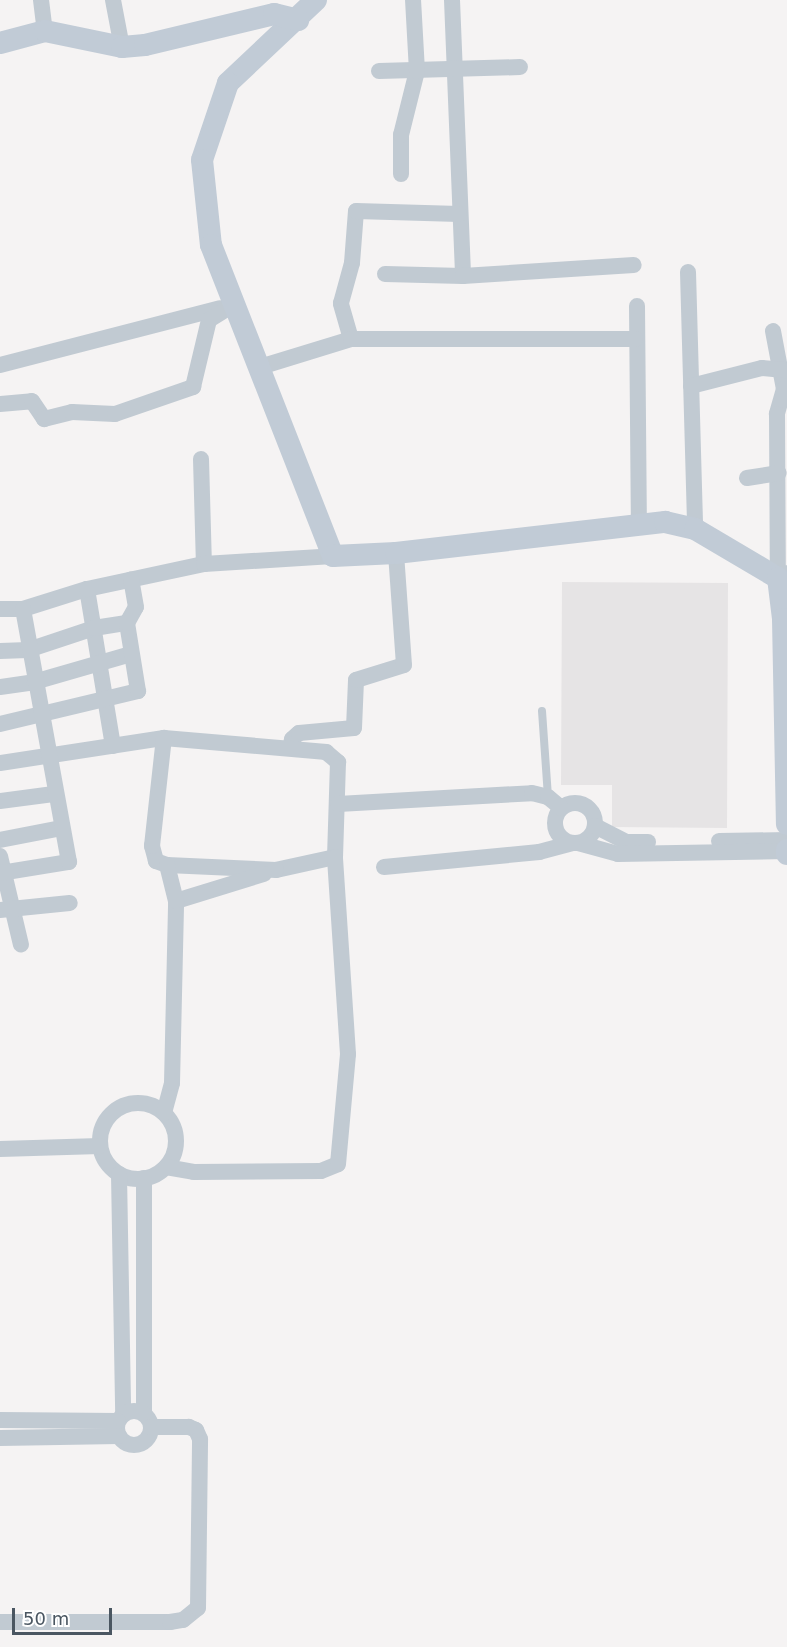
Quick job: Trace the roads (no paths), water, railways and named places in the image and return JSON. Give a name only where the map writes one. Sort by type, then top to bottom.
[{"type":"street","points":[[40,0],[45,32]]},
{"type":"street","points":[[113,0],[122,47]]},
{"type":"street","points":[[316,0],[298,20],[228,83],[201,160],[212,245],[233,305],[260,367],[333,556]]},
{"type":"street","points":[[401,174],[401,135],[417,70],[413,0]]},
{"type":"street","points":[[452,0],[452,71],[463,276]]},
{"type":"street","points":[[0,43],[45,32],[122,47],[146,45],[274,14],[298,20]]},
{"type":"street","points":[[379,71],[452,71],[520,67]]},
{"type":"street","points":[[351,339],[341,303],[352,263],[356,211],[459,214]]},
{"type":"street","points":[[385,274],[463,276],[634,265]]},
{"type":"street","points":[[688,272],[695,530]]},
{"type":"street","points":[[0,365],[233,305]]},
{"type":"street","points":[[0,404],[32,400],[44,419],[72,412],[115,414],[193,387],[209,320],[233,305]]},
{"type":"street","points":[[637,306],[635,339],[639,523]]},
{"type":"street","points":[[773,331],[784,370],[784,389],[777,414],[783,525],[787,824]]},
{"type":"street","points":[[260,367],[351,339],[635,339]]},
{"type":"street","points":[[691,386],[762,368],[784,370]]},
{"type":"street","points":[[201,459],[204,564]]},
{"type":"street","points":[[747,478],[779,473]]},
{"type":"street","points":[[0,609],[23,609],[87,589],[204,564],[396,553],[639,523],[665,522],[695,530],[782,575]]},
{"type":"street","points":[[290,748],[292,739],[299,733],[354,728],[357,680],[404,665],[396,553]]},
{"type":"street","points":[[0,724],[40,717],[105,697],[138,691],[127,623],[136,607],[131,579]]},
{"type":"street","points":[[87,589],[113,746]]},
{"type":"street","points":[[21,945],[7,908],[1,867],[69,862],[40,717],[23,609]]},
{"type":"street","points":[[0,651],[28,650],[94,628],[127,623]]},
{"type":"street","points":[[0,687],[34,682],[131,654]]},
{"type":"street","points":[[164,738],[152,846],[156,861],[167,865],[276,870]]},
{"type":"street","points":[[0,763],[47,754],[164,738],[319,751],[334,757],[338,762],[335,857],[348,1054],[338,1164],[321,1171],[194,1172],[166,1167]]},
{"type":"street","points":[[0,801],[54,794]]},
{"type":"street","points":[[338,804],[532,794],[554,803],[585,804],[593,814],[595,826],[589,837],[575,843],[539,852],[384,867]]},
{"type":"street","points":[[554,803],[557,832],[575,843],[618,854],[787,852]]},
{"type":"street","points":[[595,826],[627,842],[787,840]]},
{"type":"street","points":[[0,840],[61,828]]},
{"type":"street","points":[[176,902],[276,870],[335,857]]},
{"type":"street","points":[[164,1113],[172,1083],[176,902],[167,865]]},
{"type":"street","points":[[7,908],[70,903]]},
{"type":"street","points":[[141,1103],[164,1113],[176,1135],[174,1152],[166,1167],[144,1178],[119,1174],[106,1162],[100,1146],[105,1122],[117,1109],[141,1103]]},
{"type":"street","points":[[0,1149],[100,1146]]},
{"type":"street","points":[[119,1174],[120,1424],[124,1442],[138,1444],[150,1435],[144,1178]]},
{"type":"street","points":[[0,1438],[120,1424],[137,1411],[148,1421],[196,1430],[200,1439],[198,1608],[183,1620],[170,1622],[0,1622]]},
{"type":"street","points":[[0,1420],[120,1424]]},
{"type":"lane","points":[[542,711],[554,803]]}]
